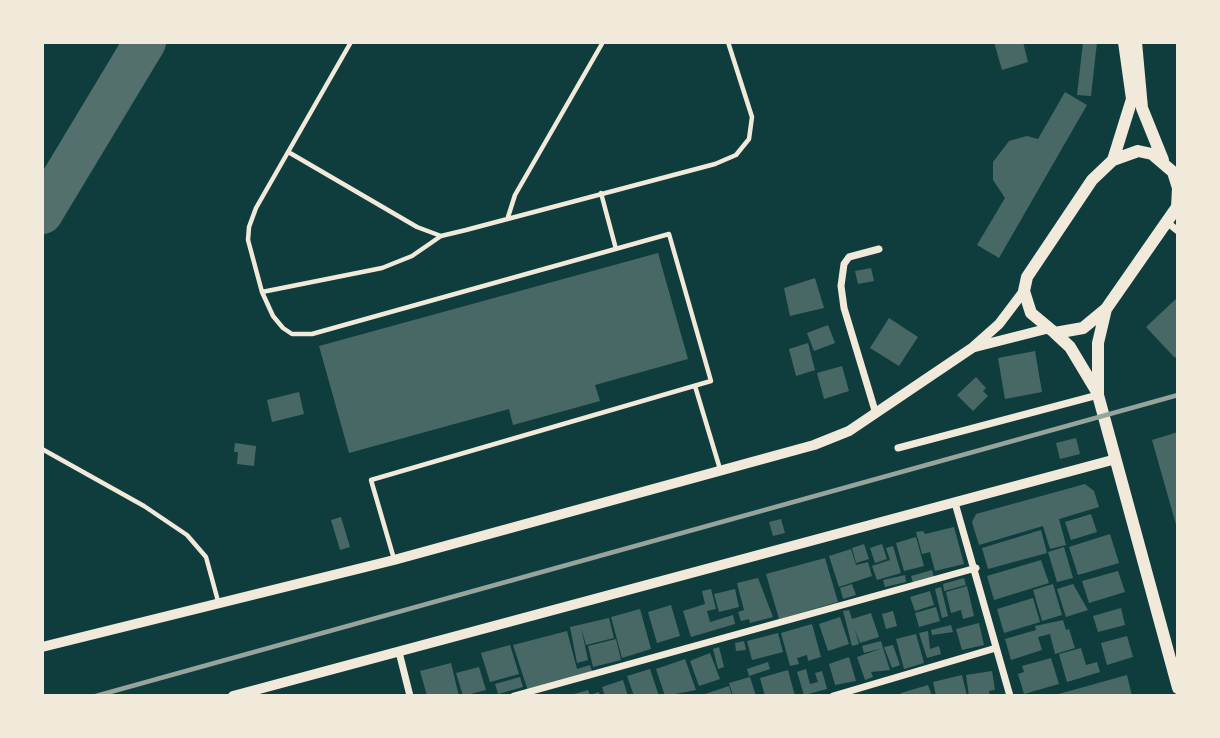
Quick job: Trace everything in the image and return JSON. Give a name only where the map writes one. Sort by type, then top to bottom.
[{"type":"main road","points":[[1113,160],[1125,129],[1132,99],[1124,42]]},
{"type":"main road","points":[[1051,331],[1083,328],[1106,309],[1173,227],[1178,188],[1173,172],[1163,161],[1142,108],[1136,42]]},
{"type":"main road","points":[[1163,161],[1138,151],[1113,160],[1092,180],[1062,221],[1027,277],[1024,291],[1031,313],[1070,347],[1098,395],[1178,688]]},
{"type":"main road","points":[[1098,395],[1098,343],[1106,309]]},
{"type":"street","points":[[876,415],[844,308],[841,286],[844,264],[849,257],[879,250]]},
{"type":"street","points":[[42,647],[394,560],[814,445],[849,431],[876,415],[972,348],[999,324],[1024,291]]},
{"type":"street","points":[[972,348],[1051,331]]},
{"type":"street","points":[[898,448],[1098,395]]},
{"type":"street","points":[[233,696],[269,691],[399,652],[1116,459]]},
{"type":"street","points":[[956,503],[1010,696]]},
{"type":"street","points":[[514,696],[976,568]]},
{"type":"street","points":[[833,696],[996,648]]},
{"type":"street","points":[[399,652],[410,696]]},
{"type":"lane","points":[[351,42],[290,153],[256,208],[249,227],[248,240],[262,292],[273,316],[283,328],[292,334],[312,334],[669,234],[711,381],[371,480],[394,560]]},
{"type":"lane","points":[[507,218],[515,195],[603,42]]},
{"type":"lane","points":[[262,292],[382,268],[412,256],[440,236],[715,164],[736,155],[749,139],[751,117],[727,42]]},
{"type":"lane","points":[[290,153],[417,227],[440,236]]},
{"type":"lane","points":[[601,193],[615,249]]},
{"type":"lane","points":[[695,386],[720,469]]},
{"type":"lane","points":[[42,449],[144,506],[187,535],[206,557],[219,605]]},
{"type":"building","points":[[994,42],[1023,42],[1028,62],[1002,70]]},
{"type":"building","points":[[1083,42],[1097,42],[1091,96],[1077,95]]},
{"type":"building","points":[[1065,92],[1087,105],[999,258],[977,245],[1005,198],[993,180],[993,162],[1009,141],[1027,136],[1038,139]]},
{"type":"building","points":[[658,253],[688,359],[595,385],[600,401],[513,425],[509,409],[349,453],[319,346]]},
{"type":"building","points":[[871,268],[874,281],[858,284],[855,271]]},
{"type":"building","points":[[815,278],[824,308],[790,316],[784,288]]},
{"type":"building","points":[[1178,297],[1178,355],[1175,358],[1146,327]]},
{"type":"building","points":[[889,318],[918,337],[899,366],[870,348]]},
{"type":"building","points":[[828,325],[835,343],[814,351],[807,333]]},
{"type":"building","points":[[808,343],[815,370],[796,376],[789,349]]},
{"type":"building","points":[[1035,351],[1042,392],[1005,399],[998,358]]},
{"type":"building","points":[[842,366],[849,391],[824,399],[817,373]]},
{"type":"building","points":[[976,377],[986,388],[983,391],[988,396],[973,411],[957,395]]},
{"type":"building","points":[[299,392],[304,414],[272,422],[267,400]]},
{"type":"building","points":[[1178,432],[1178,528],[1177,528],[1152,440]]},
{"type":"building","points":[[1076,438],[1080,454],[1060,459],[1056,443]]},
{"type":"building","points":[[235,443],[256,446],[254,466],[237,464],[238,452],[234,452]]},
{"type":"building","points":[[1085,484],[1094,491],[1099,507],[1059,519],[1066,545],[1050,549],[1043,526],[979,545],[972,522],[976,514]]},
{"type":"building","points":[[1091,514],[1097,532],[1071,540],[1065,522]]},
{"type":"building","points":[[341,517],[350,547],[340,550],[331,520]]},
{"type":"building","points":[[781,519],[785,533],[773,536],[769,522]]},
{"type":"building","points":[[954,527],[964,564],[935,571],[930,552],[922,554],[916,532],[923,531],[925,534]]},
{"type":"building","points":[[1041,530],[1047,553],[988,569],[982,548]]},
{"type":"building","points":[[1110,534],[1119,563],[1078,575],[1069,547]]},
{"type":"building","points":[[916,537],[924,566],[904,571],[896,543]]},
{"type":"building","points":[[864,544],[869,559],[856,563],[852,548]]},
{"type":"building","points":[[882,544],[887,559],[875,563],[870,548]]},
{"type":"building","points":[[893,546],[901,573],[877,580],[872,566],[890,560],[886,548]]},
{"type":"building","points":[[1064,547],[1073,578],[1057,582],[1048,552]]},
{"type":"building","points":[[851,549],[856,565],[868,562],[872,576],[839,587],[829,556]]},
{"type":"building","points":[[825,558],[838,602],[779,619],[766,574]]},
{"type":"building","points":[[1041,560],[1049,583],[994,600],[987,576]]},
{"type":"building","points":[[932,570],[934,577],[913,583],[911,576]]},
{"type":"building","points":[[1118,571],[1125,592],[1089,603],[1082,581]]},
{"type":"building","points":[[905,575],[906,582],[885,587],[883,580]]},
{"type":"building","points":[[758,578],[773,617],[750,623],[749,619],[741,621],[738,612],[744,610],[737,583]]},
{"type":"building","points":[[964,578],[966,585],[944,591],[943,584]]},
{"type":"building","points":[[852,584],[856,595],[843,599],[840,588]]},
{"type":"building","points":[[1053,584],[1062,615],[1042,621],[1033,590]]},
{"type":"building","points":[[1073,584],[1088,610],[1066,617],[1057,589]]},
{"type":"building","points":[[967,586],[974,616],[963,619],[961,610],[951,613],[946,592]]},
{"type":"building","points":[[941,587],[948,616],[942,618],[935,589]]},
{"type":"building","points":[[711,589],[716,609],[707,611],[710,622],[733,615],[735,624],[691,637],[683,611],[705,604],[702,591]]},
{"type":"building","points":[[735,589],[739,607],[719,612],[714,594]]},
{"type":"building","points":[[930,591],[934,605],[915,611],[910,597]]},
{"type":"building","points":[[1033,598],[1040,622],[1004,633],[997,609]]},
{"type":"building","points":[[671,605],[680,636],[657,643],[648,612]]},
{"type":"building","points":[[936,607],[940,621],[919,627],[915,613]]},
{"type":"building","points":[[1121,608],[1125,625],[1098,632],[1093,616]]},
{"type":"building","points":[[640,609],[651,649],[622,658],[611,617]]},
{"type":"building","points":[[849,610],[852,619],[871,613],[879,637],[860,643],[855,630],[859,644],[852,646],[843,611]]},
{"type":"building","points":[[893,611],[897,626],[886,629],[882,614]]},
{"type":"building","points":[[840,617],[849,644],[828,651],[819,624]]},
{"type":"building","points":[[609,618],[614,638],[586,645],[581,627],[588,660],[577,663],[570,627]]},
{"type":"building","points":[[1063,620],[1075,648],[1055,654],[1050,634],[1038,637],[1042,650],[1011,660],[1005,639],[1036,630],[1035,626]]},
{"type":"building","points":[[979,623],[984,645],[962,650],[956,629]]},
{"type":"building","points":[[812,624],[821,657],[808,661],[807,655],[797,658],[799,664],[790,666],[781,633]]},
{"type":"building","points":[[951,625],[953,632],[932,635],[931,630]]},
{"type":"building","points":[[567,631],[577,669],[590,665],[593,674],[528,691],[513,645]]},
{"type":"building","points":[[928,631],[930,649],[939,646],[941,654],[927,658],[919,633]]},
{"type":"building","points":[[778,633],[783,652],[752,660],[747,641]]},
{"type":"building","points":[[916,634],[924,663],[904,669],[896,639]]},
{"type":"building","points":[[1127,636],[1133,657],[1107,665],[1101,643]]},
{"type":"building","points":[[616,639],[621,660],[593,667],[588,646]]},
{"type":"building","points":[[744,641],[746,650],[736,651],[735,643]]},
{"type":"building","points":[[881,641],[883,648],[864,653],[862,646]]},
{"type":"building","points":[[510,645],[519,674],[490,682],[481,653]]},
{"type":"building","points":[[893,645],[900,665],[892,668],[884,647]]},
{"type":"building","points":[[719,647],[724,667],[718,669],[713,649]]},
{"type":"building","points":[[883,648],[890,670],[871,672],[873,677],[865,680],[857,657]]},
{"type":"building","points":[[1081,648],[1086,665],[1097,662],[1100,672],[1067,682],[1059,654]]},
{"type":"building","points":[[710,653],[720,679],[699,686],[690,661]]},
{"type":"building","points":[[849,657],[856,681],[835,685],[829,664]]},
{"type":"building","points":[[1051,658],[1059,684],[1024,694],[1018,674],[1024,672],[1022,666]]},
{"type":"building","points":[[685,659],[696,690],[665,696],[656,669]]},
{"type":"building","points":[[768,662],[770,669],[749,676],[747,669]]},
{"type":"building","points":[[451,663],[459,696],[427,696],[420,671]]},
{"type":"building","points":[[479,667],[486,690],[463,696],[456,673]]},
{"type":"building","points":[[650,669],[659,696],[634,696],[627,676]]},
{"type":"building","points":[[806,669],[810,684],[818,682],[815,673],[822,671],[827,689],[804,695],[797,672]]},
{"type":"building","points":[[788,670],[795,696],[765,696],[760,678]]},
{"type":"building","points":[[992,671],[995,690],[989,691],[990,696],[969,696],[966,675]]},
{"type":"building","points":[[962,675],[967,696],[936,696],[933,682]]},
{"type":"building","points":[[1127,675],[1132,696],[1055,696],[1055,695]]},
{"type":"building","points":[[520,677],[523,687],[498,694],[495,684]]},
{"type":"building","points":[[750,677],[756,696],[733,696],[729,683]]},
{"type":"building","points":[[623,680],[628,696],[605,696],[602,687]]},
{"type":"building","points":[[928,685],[932,696],[902,696],[901,693]]},
{"type":"building","points":[[729,686],[732,696],[702,696],[702,695]]},
{"type":"building","points":[[588,690],[590,695],[599,692],[600,696],[567,696]]},
{"type":"taxiway","points":[[42,213],[145,42]]},
{"type":"railway","points":[[96,696],[1178,395]]}]
